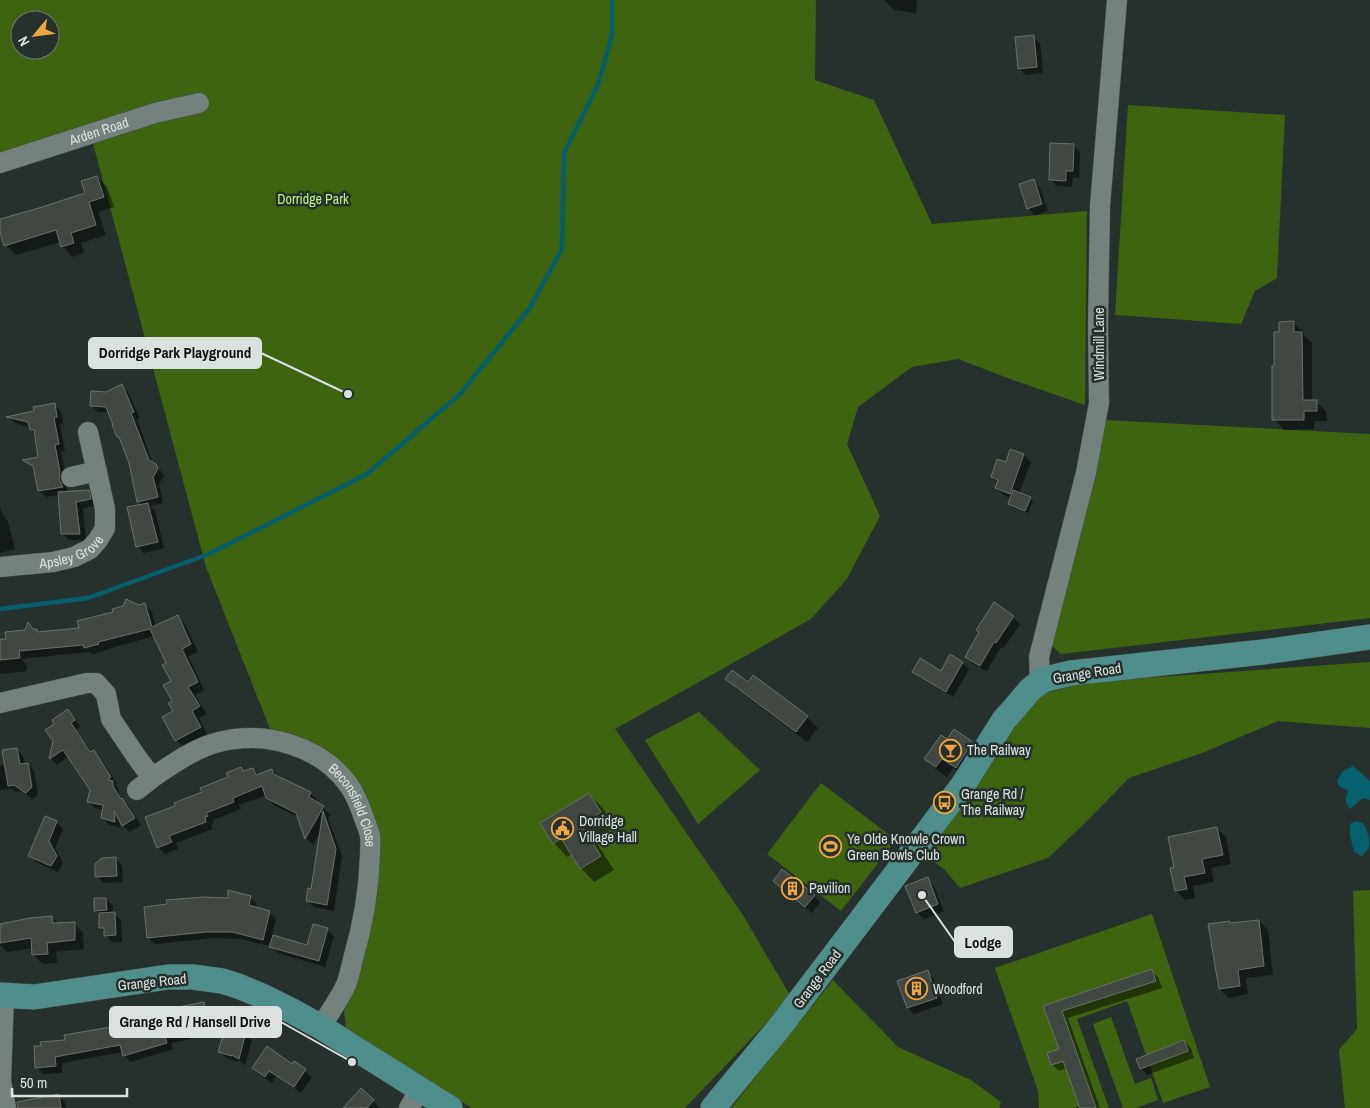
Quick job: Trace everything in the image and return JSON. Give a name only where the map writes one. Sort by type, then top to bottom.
[{"type":"main road","name":"Grange Road","points":[[713,1108],[779,1028],[928,832],[963,785],[1008,715],[1030,690],[1040,682],[1071,673],[1263,652],[1370,637]]},
{"type":"main road","name":"Grange Road","points":[[2,995],[34,996],[168,977],[222,981],[262,996],[320,1027],[414,1099],[450,1108]]},
{"type":"street","name":"Windmill Lane","points":[[1040,682],[1039,657],[1086,473],[1099,403],[1100,206],[1117,0]]},
{"type":"street","name":"Arden Road","points":[[0,162],[155,113],[199,103]]},
{"type":"street","name":"Apsley Grove","points":[[0,567],[53,562],[74,557],[90,549],[105,528],[105,509],[88,432]]},
{"type":"street","points":[[71,477],[97,471]]},
{"type":"street","points":[[0,703],[87,683],[96,684],[106,694],[111,719],[148,771],[156,775]]},
{"type":"street","name":"Beconsfield Close","points":[[137,790],[156,775],[200,748],[220,742],[245,738],[287,742],[309,752],[337,771],[348,784],[359,802],[370,836],[367,904],[358,945],[346,984],[320,1027]]},
{"type":"street","points":[[2,995],[1,1081],[6,1108]]},
{"type":"green space","name":"Dorridge Park","points":[[0,0],[816,0],[815,80],[874,100],[932,224],[1087,211],[1085,405],[958,359],[912,367],[858,407],[847,444],[880,516],[847,579],[811,619],[615,729],[743,915],[791,997],[685,1108],[472,1108],[347,1036],[344,1012],[371,919],[362,793],[272,734],[206,567],[89,128],[0,157]]},
{"type":"green space","points":[[1128,105],[1285,115],[1277,278],[1255,291],[1241,324],[1115,315]]},
{"type":"green space","points":[[1105,420],[1370,434],[1370,618],[1061,654],[1052,646]]},
{"type":"green space","points":[[1370,662],[1370,728],[1278,721],[1202,753],[1129,778],[1048,858],[960,888],[944,869],[924,855],[1009,729],[1042,694],[1087,682]]},
{"type":"green space","points":[[699,712],[760,770],[698,824],[645,740]]},
{"type":"green space","name":"Ye Olde Knowle Crown Green Bowls Club","points":[[821,783],[896,840],[841,911],[767,854]]},
{"type":"green space","points":[[1370,890],[1370,1108],[1345,1108],[1339,1050],[1357,1029],[1353,891]]},
{"type":"green space","points":[[1152,914],[1210,1087],[1163,1103],[1127,1001],[1077,1019],[1109,1108],[1039,1108],[1038,1091],[995,968]]},
{"type":"green space","points":[[833,980],[898,1047],[971,1080],[1001,1102],[999,1108],[731,1108]]},
{"type":"green space","points":[[1111,1017],[1135,1084],[1151,1078],[1158,1100],[1136,1108],[1123,1108],[1093,1024]]},
{"type":"water","points":[[1353,766],[1370,781],[1370,800],[1363,798],[1350,809],[1346,802],[1348,791],[1339,786],[1337,781],[1343,771]]},
{"type":"water","points":[[1356,821],[1363,823],[1369,838],[1369,848],[1362,856],[1354,852],[1350,836],[1350,824]]},
{"type":"building","points":[[1034,35],[1037,67],[1018,69],[1015,37]]},
{"type":"building","points":[[1050,143],[1074,144],[1073,171],[1066,171],[1066,181],[1049,180]]},
{"type":"building","points":[[97,176],[104,197],[89,202],[96,225],[71,233],[74,243],[61,247],[56,230],[4,246],[0,232],[0,219],[85,193],[81,181]]},
{"type":"building","points":[[1034,179],[1042,204],[1027,209],[1019,184]]},
{"type":"building","points":[[1294,321],[1294,332],[1302,332],[1303,400],[1317,400],[1317,411],[1304,411],[1304,420],[1272,420],[1274,332],[1279,332],[1279,322]]},
{"type":"building","points":[[122,384],[134,412],[131,413],[149,460],[156,464],[158,469],[153,477],[158,497],[137,502],[129,463],[106,407],[90,406],[91,391],[106,392]]},
{"type":"building","points":[[55,403],[57,417],[54,418],[59,444],[55,445],[60,472],[59,479],[63,487],[38,491],[33,466],[22,460],[38,457],[34,430],[30,430],[28,422],[6,417],[34,411],[33,407]]},
{"type":"building","points":[[1010,449],[1024,454],[1010,494],[995,488],[998,480],[991,477],[997,459],[1006,462]]},
{"type":"building","points":[[89,490],[91,499],[76,502],[80,534],[61,534],[58,492]]},
{"type":"building","points":[[1013,490],[1031,497],[1025,511],[1008,504]]},
{"type":"building","points":[[148,503],[158,542],[136,547],[127,507]]},
{"type":"building","points":[[126,599],[139,605],[145,603],[152,627],[178,615],[191,644],[182,649],[198,682],[188,687],[200,706],[192,711],[201,727],[175,741],[162,717],[173,711],[168,703],[172,701],[163,685],[171,681],[162,665],[166,663],[150,629],[98,642],[99,644],[84,648],[83,645],[19,651],[20,658],[0,660],[0,639],[6,639],[5,632],[25,630],[28,622],[33,629],[37,629],[37,632],[79,628],[77,621],[113,612],[112,609],[123,606]]},
{"type":"building","points":[[994,602],[1014,616],[996,643],[994,642],[980,666],[965,657],[979,632],[976,630]]},
{"type":"building","points":[[950,654],[963,662],[946,692],[912,672],[920,658],[941,671]]},
{"type":"building","points":[[732,670],[748,682],[753,675],[808,716],[796,732],[725,679]]},
{"type":"building","points":[[68,709],[75,720],[71,723],[90,752],[94,750],[111,777],[108,779],[113,781],[113,786],[135,818],[122,826],[114,811],[115,822],[101,818],[103,805],[87,802],[90,790],[63,750],[49,759],[53,741],[45,730],[54,724],[52,720]]},
{"type":"building","name":"The Railway","points":[[954,729],[973,742],[956,768],[942,759],[936,767],[924,759],[941,735],[947,739]]},
{"type":"building","points":[[17,748],[20,764],[28,763],[32,787],[26,793],[14,785],[8,786],[2,750]]},
{"type":"building","points":[[241,767],[243,771],[253,768],[256,775],[272,769],[273,774],[311,792],[309,797],[324,806],[305,839],[296,813],[266,798],[262,786],[233,798],[234,802],[206,813],[208,816],[205,817],[206,822],[169,836],[172,842],[157,848],[145,817],[175,806],[174,803],[202,792],[200,788],[228,777],[226,773]]},
{"type":"building","name":"Dorridge Village Hall","points":[[589,793],[601,812],[581,825],[601,856],[580,869],[561,838],[553,844],[540,823]]},
{"type":"building","points":[[323,811],[336,849],[327,905],[306,901],[308,888],[311,889]]},
{"type":"building","points":[[45,816],[57,821],[49,841],[57,856],[51,866],[28,856]]},
{"type":"building","points":[[1217,827],[1223,855],[1202,859],[1205,873],[1184,877],[1187,889],[1175,891],[1170,868],[1174,867],[1168,837]]},
{"type":"building","points":[[116,857],[117,876],[95,877],[95,864],[102,858]]},
{"type":"building","name":"Pavilion","points":[[782,869],[815,895],[805,907],[773,881]]},
{"type":"building","points":[[928,877],[938,904],[916,913],[905,886]]},
{"type":"building","points":[[228,890],[251,896],[249,905],[270,911],[263,940],[232,932],[206,932],[147,938],[144,907],[167,904],[166,900],[203,897],[228,898]]},
{"type":"building","points":[[94,898],[106,898],[107,910],[94,911]]},
{"type":"building","points":[[115,912],[116,935],[104,936],[104,928],[99,928],[99,913]]},
{"type":"building","points":[[52,916],[53,923],[75,922],[75,940],[47,943],[48,954],[32,955],[31,938],[0,943],[0,924]]},
{"type":"building","points":[[1259,920],[1264,966],[1238,970],[1240,986],[1219,989],[1208,924]]},
{"type":"building","points":[[313,924],[328,928],[319,961],[269,947],[273,935],[307,945]]},
{"type":"building","points":[[1152,969],[1156,981],[1062,1011],[1096,1108],[1080,1108],[1063,1061],[1051,1065],[1047,1053],[1059,1049],[1043,1006]]},
{"type":"building","name":"Woodford","points":[[928,970],[937,998],[907,1008],[897,981]]},
{"type":"building","points":[[204,1002],[207,1016],[183,1020],[185,1032],[165,1036],[167,1043],[123,1056],[120,1045],[55,1057],[56,1066],[35,1068],[34,1046],[41,1046],[40,1042],[65,1040],[64,1035],[111,1027],[112,1030],[169,1015],[168,1009]]},
{"type":"building","points":[[226,1026],[246,1032],[239,1059],[232,1055],[218,1052]]},
{"type":"building","points":[[1184,1040],[1188,1051],[1140,1069],[1136,1059]]},
{"type":"building","points":[[267,1046],[292,1064],[294,1061],[306,1069],[294,1087],[269,1071],[265,1077],[252,1068]]},
{"type":"building","points":[[361,1088],[374,1100],[367,1108],[343,1108]]},
{"type":"building","points":[[59,1094],[61,1108],[18,1108],[17,1102]]},
{"type":"waterway","points":[[0,609],[88,598],[209,554],[367,474],[460,394],[529,309],[562,249],[564,153],[598,85],[612,35],[612,0]]},
{"type":"place","name":"Dorridge Park Playground","points":[[348,394]]},
{"type":"place","name":"The Railway","points":[[951,750]]},
{"type":"place","name":"Grange Rd / The Railway","points":[[945,802]]},
{"type":"place","name":"Dorridge Village Hall","points":[[563,829]]},
{"type":"place","name":"Ye Olde Knowle Crown Green Bowls Club","points":[[831,847]]},
{"type":"place","name":"Pavilion","points":[[793,888]]},
{"type":"place","name":"Lodge","points":[[922,895]]},
{"type":"place","name":"Woodford","points":[[917,989]]},
{"type":"place","name":"Grange Rd / Hansell Drive","points":[[352,1062]]}]
